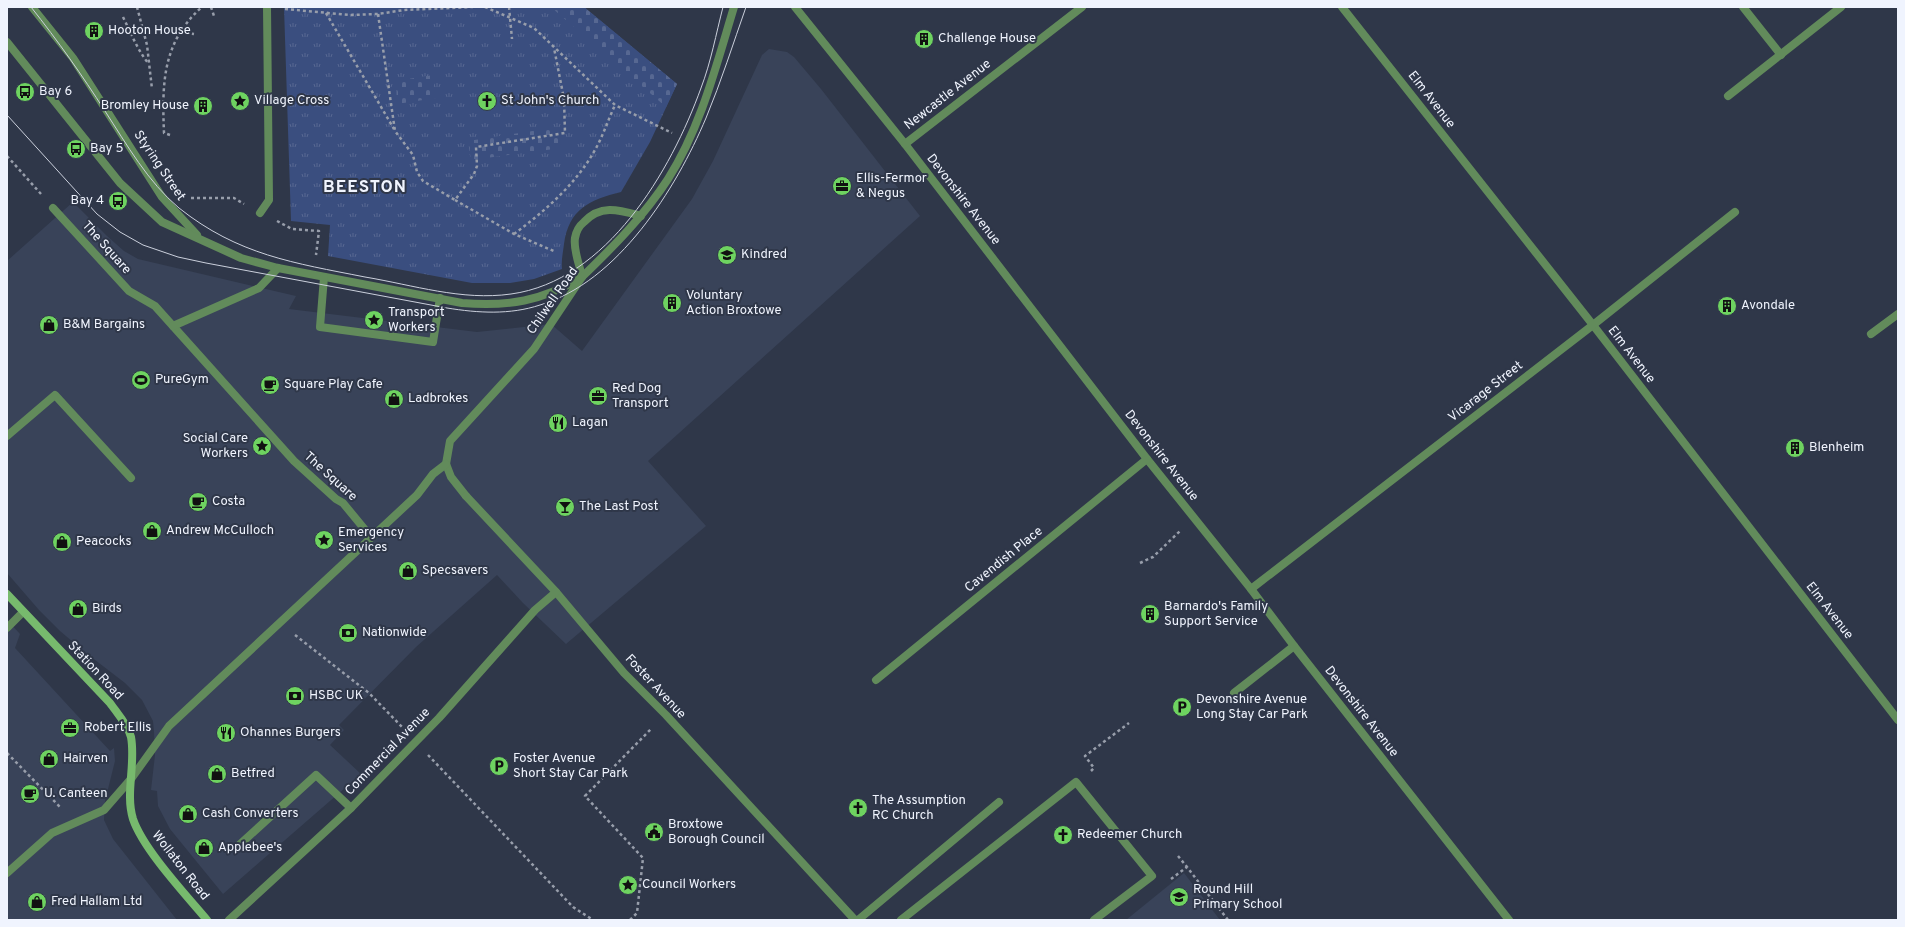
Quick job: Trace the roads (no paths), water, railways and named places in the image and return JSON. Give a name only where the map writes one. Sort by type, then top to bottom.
[{"type":"main road","name":"Station Road","points":[[7,594],[110,703],[122,720],[131,736],[131,779]]},
{"type":"main road","name":"Wollaton Road","points":[[131,779],[132,812],[139,832],[150,850],[207,920]]},
{"type":"street","name":"Styring Street","points":[[32,7],[73,58],[164,199],[200,238]]},
{"type":"street","points":[[260,213],[269,200],[267,7]]},
{"type":"street","name":"Chilwell Road","points":[[446,464],[450,441],[534,349],[582,277],[623,237],[668,179],[688,141],[710,86],[734,7]]},
{"type":"street","name":"Devonshire Avenue","points":[[795,7],[905,144],[1147,459],[1196,518],[1294,646],[1509,920]]},
{"type":"street","name":"Newcastle Avenue","points":[[905,144],[1082,7]]},
{"type":"street","name":"Elm Avenue","points":[[1342,7],[1593,325],[1898,720]]},
{"type":"street","points":[[1743,7],[1780,55]]},
{"type":"street","points":[[1728,96],[1840,7]]},
{"type":"street","points":[[7,42],[120,183],[162,222],[241,258],[278,268],[440,298],[489,305],[518,303],[543,296],[582,277],[575,239],[579,227],[591,214],[602,211],[619,210],[640,216]]},
{"type":"street","name":"The Square","points":[[53,208],[129,291],[155,306],[294,461],[336,499],[343,503],[371,537]]},
{"type":"street","name":"Vicarage Street","points":[[1251,589],[1593,325],[1735,212]]},
{"type":"street","points":[[173,326],[259,288],[278,268]]},
{"type":"street","points":[[324,277],[320,327],[433,342],[440,298]]},
{"type":"street","points":[[1872,334],[1898,314]]},
{"type":"street","points":[[7,436],[55,395],[131,478]]},
{"type":"street","name":"Cavendish Place","points":[[876,680],[1147,459]]},
{"type":"street","points":[[7,873],[52,833],[104,810],[131,779],[169,726],[417,495],[433,474],[446,464]]},
{"type":"street","name":"Foster Avenue","points":[[446,464],[451,477],[466,496],[556,592],[624,673],[666,715],[856,920]]},
{"type":"street","name":"Commercial Avenue","points":[[229,920],[351,808],[416,742],[534,610],[556,592]]},
{"type":"street","points":[[7,628],[23,612]]},
{"type":"street","points":[[1234,693],[1294,646]]},
{"type":"street","points":[[237,847],[316,775],[351,808]]},
{"type":"street","points":[[901,920],[1076,782],[1152,876],[1094,920]]},
{"type":"street","points":[[856,920],[963,834],[999,802]]},
{"type":"tram line","points":[[31,7],[79,71],[130,150],[157,187],[179,208],[201,224],[223,237],[245,247],[268,255],[314,267],[456,294],[493,296],[511,294],[545,285],[577,268],[605,245],[631,217],[653,186],[672,153],[688,120],[708,68],[723,7]]},
{"type":"tram line","points":[[7,115],[97,214],[120,232],[143,245],[178,257],[206,263],[447,308],[482,312],[506,312],[540,305],[568,293],[595,276],[619,254],[641,230],[661,202],[678,174],[706,118],[746,7]]},
{"type":"place","name":"Hooton House","points":[[94,31]]},
{"type":"place","name":"Challenge House","points":[[924,39]]},
{"type":"place","name":"Bay 6","points":[[25,92]]},
{"type":"place","name":"Village Cross","points":[[240,101]]},
{"type":"place","name":"St John's Church","points":[[487,101]]},
{"type":"place","name":"Bromley House","points":[[203,106]]},
{"type":"place","name":"Bay 5","points":[[76,149]]},
{"type":"place","name":"Ellis-Fermor & Negus","points":[[842,186]]},
{"type":"place","name":"Bay 4","points":[[118,201]]},
{"type":"place","name":"Kindred","points":[[727,255]]},
{"type":"place","name":"Voluntary Action Broxtowe","points":[[672,303]]},
{"type":"place","name":"Avondale","points":[[1727,306]]},
{"type":"place","name":"Transport Workers","points":[[374,320]]},
{"type":"place","name":"B&M Bargains","points":[[49,325]]},
{"type":"place","name":"PureGym","points":[[141,380]]},
{"type":"place","name":"Square Play Cafe","points":[[270,385]]},
{"type":"place","name":"Red Dog Transport","points":[[598,396]]},
{"type":"place","name":"Ladbrokes","points":[[394,399]]},
{"type":"place","name":"Lagan","points":[[558,423]]},
{"type":"place","name":"Social Care Workers","points":[[262,446]]},
{"type":"place","name":"Blenheim","points":[[1795,448]]},
{"type":"place","name":"Costa","points":[[198,502]]},
{"type":"place","name":"The Last Post","points":[[565,507]]},
{"type":"place","name":"Andrew McCulloch","points":[[152,531]]},
{"type":"place","name":"Emergency Services","points":[[324,540]]},
{"type":"place","name":"Peacocks","points":[[62,542]]},
{"type":"place","name":"Specsavers","points":[[408,571]]},
{"type":"place","name":"Birds","points":[[78,609]]},
{"type":"place","name":"Barnardo's Family Support Service","points":[[1150,614]]},
{"type":"place","name":"Nationwide","points":[[348,633]]},
{"type":"place","name":"HSBC UK","points":[[295,696]]},
{"type":"place","name":"Devonshire Avenue Long Stay Car Park","points":[[1182,707]]},
{"type":"place","name":"Robert Ellis","points":[[70,728]]},
{"type":"place","name":"Ohannes Burgers","points":[[226,733]]},
{"type":"place","name":"Hairven","points":[[49,759]]},
{"type":"place","name":"Foster Avenue Short Stay Car Park","points":[[499,766]]},
{"type":"place","name":"Betfred","points":[[217,774]]},
{"type":"place","name":"U. Canteen","points":[[30,794]]},
{"type":"place","name":"The Assumption RC Church","points":[[858,808]]},
{"type":"place","name":"Cash Converters","points":[[188,814]]},
{"type":"place","name":"Broxtowe Borough Council","points":[[654,832]]},
{"type":"place","name":"Redeemer Church","points":[[1063,835]]},
{"type":"place","name":"Applebee's","points":[[204,848]]},
{"type":"place","name":"Council Workers","points":[[628,885]]},
{"type":"place","name":"Round Hill Primary School","points":[[1179,897]]},
{"type":"place","name":"Fred Hallam Ltd","points":[[37,902]]},
{"type":"district","name":"BEESTON","points":[[365,188]]}]
